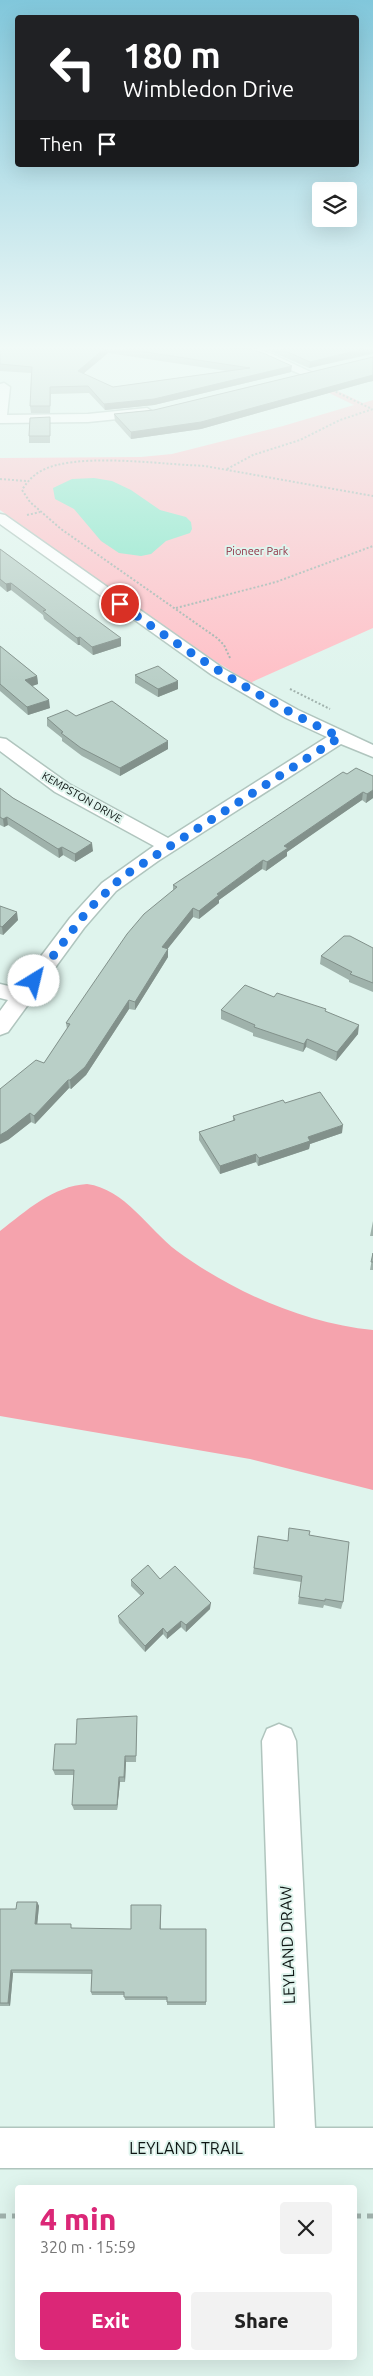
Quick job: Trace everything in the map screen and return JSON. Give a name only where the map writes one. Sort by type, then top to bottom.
[{"type":"street","points":[[3,523],[218,672],[280,707],[373,752]]},
{"type":"street","points":[[0,1027],[77,923],[98,898],[128,873],[168,846],[340,737]]},
{"type":"street","name":"KEMPSTON DRIVE","points":[[0,742],[24,762],[62,788],[168,846]]},
{"type":"street","points":[[0,991],[22,997]]},
{"type":"street","name":"LEYLAND DRAW","points":[[279,1741],[296,2148]]},
{"type":"street","name":"LEYLAND TRAIL","points":[[0,2148],[373,2148]]},
{"type":"path","points":[[226,469],[243,460]]},
{"type":"path","points":[[231,663],[229,652],[217,638],[40,512],[26,499],[22,490],[26,481],[43,470],[86,462],[185,464],[226,469],[373,496]]},
{"type":"path","points":[[0,479],[26,481]]},
{"type":"path","points":[[175,608],[214,600],[278,581],[340,560],[373,546]]},
{"type":"path","points":[[278,581],[282,584]]},
{"type":"path","points":[[286,688],[332,710]]},
{"type":"path","points":[[0,2216],[15,2216]]},
{"type":"path","points":[[357,2216],[373,2216]]},
{"type":"green space","name":"Pioneer Park","points":[[0,460],[373,460],[373,628],[252,682],[255,686],[188,644],[0,510]]},
{"type":"shaded area","points":[[94,478],[112,481],[131,490],[160,510],[186,517],[191,522],[192,529],[190,533],[166,541],[151,554],[141,556],[119,553],[101,541],[74,509],[55,499],[53,488],[72,479]]},
{"type":"shaded area","points":[[87,1184],[101,1187],[113,1193],[177,1251],[222,1280],[245,1292],[295,1313],[347,1326],[373,1330],[373,1490],[250,1459],[0,1416],[0,1231],[51,1194],[63,1189]]},
{"type":"building","points":[[0,549],[121,638],[92,647],[80,637],[77,638],[43,611],[46,610],[11,583],[6,584],[0,579]]},
{"type":"building","points":[[0,646],[37,676],[25,680],[49,700],[27,707],[0,684]]},
{"type":"building","points":[[158,666],[178,681],[158,689],[135,675]]},
{"type":"building","points":[[112,701],[168,741],[120,768],[81,748],[61,733],[63,732],[47,718],[67,710],[76,716]]},
{"type":"building","points":[[356,768],[373,776],[373,790],[367,794],[363,792],[284,846],[288,848],[267,862],[263,860],[217,894],[219,895],[199,911],[193,908],[162,947],[168,949],[135,1002],[129,1000],[85,1067],[68,1080],[34,1116],[30,1113],[0,1135],[0,1089],[36,1060],[44,1063],[70,1024],[66,1023],[127,934],[144,914],[177,887],[173,885],[343,772],[347,774]]},
{"type":"building","points":[[0,788],[13,798],[92,843],[75,854],[62,847],[58,849],[7,817],[3,819],[0,817]]},
{"type":"building","points":[[0,906],[17,912],[2,927],[0,926]]},
{"type":"building","points":[[344,936],[350,936],[373,948],[373,983],[350,974],[352,972],[321,956]]},
{"type":"building","points":[[245,985],[274,997],[277,993],[326,1009],[325,1011],[359,1025],[337,1052],[307,1039],[304,1044],[254,1027],[255,1025],[221,1010]]},
{"type":"building","points":[[320,1092],[343,1125],[308,1137],[310,1141],[259,1158],[256,1154],[220,1166],[199,1132],[235,1120],[233,1116],[283,1100],[285,1103]]},
{"type":"building","points":[[289,1528],[310,1531],[309,1535],[349,1542],[343,1602],[299,1597],[302,1576],[254,1568],[258,1536],[288,1541]]},
{"type":"building","points":[[148,1565],[160,1579],[175,1566],[211,1603],[186,1625],[181,1621],[167,1633],[163,1628],[145,1646],[118,1616],[144,1593],[131,1580]]},
{"type":"building","points":[[137,1716],[136,1756],[125,1756],[124,1777],[119,1777],[117,1805],[72,1805],[74,1770],[53,1770],[55,1744],[76,1744],[77,1719]]},
{"type":"building","points":[[17,1902],[37,1902],[35,1924],[71,1924],[71,1928],[131,1929],[131,1905],[161,1905],[160,1929],[206,1929],[206,2002],[167,2002],[167,1997],[124,1997],[124,1992],[91,1992],[92,1970],[11,1970],[8,2003],[0,2003],[0,1909],[16,1909]]},
{"type":"route","points":[[34,981],[77,923],[103,893],[122,877],[159,851],[340,737],[304,720],[236,683],[120,604]]}]
